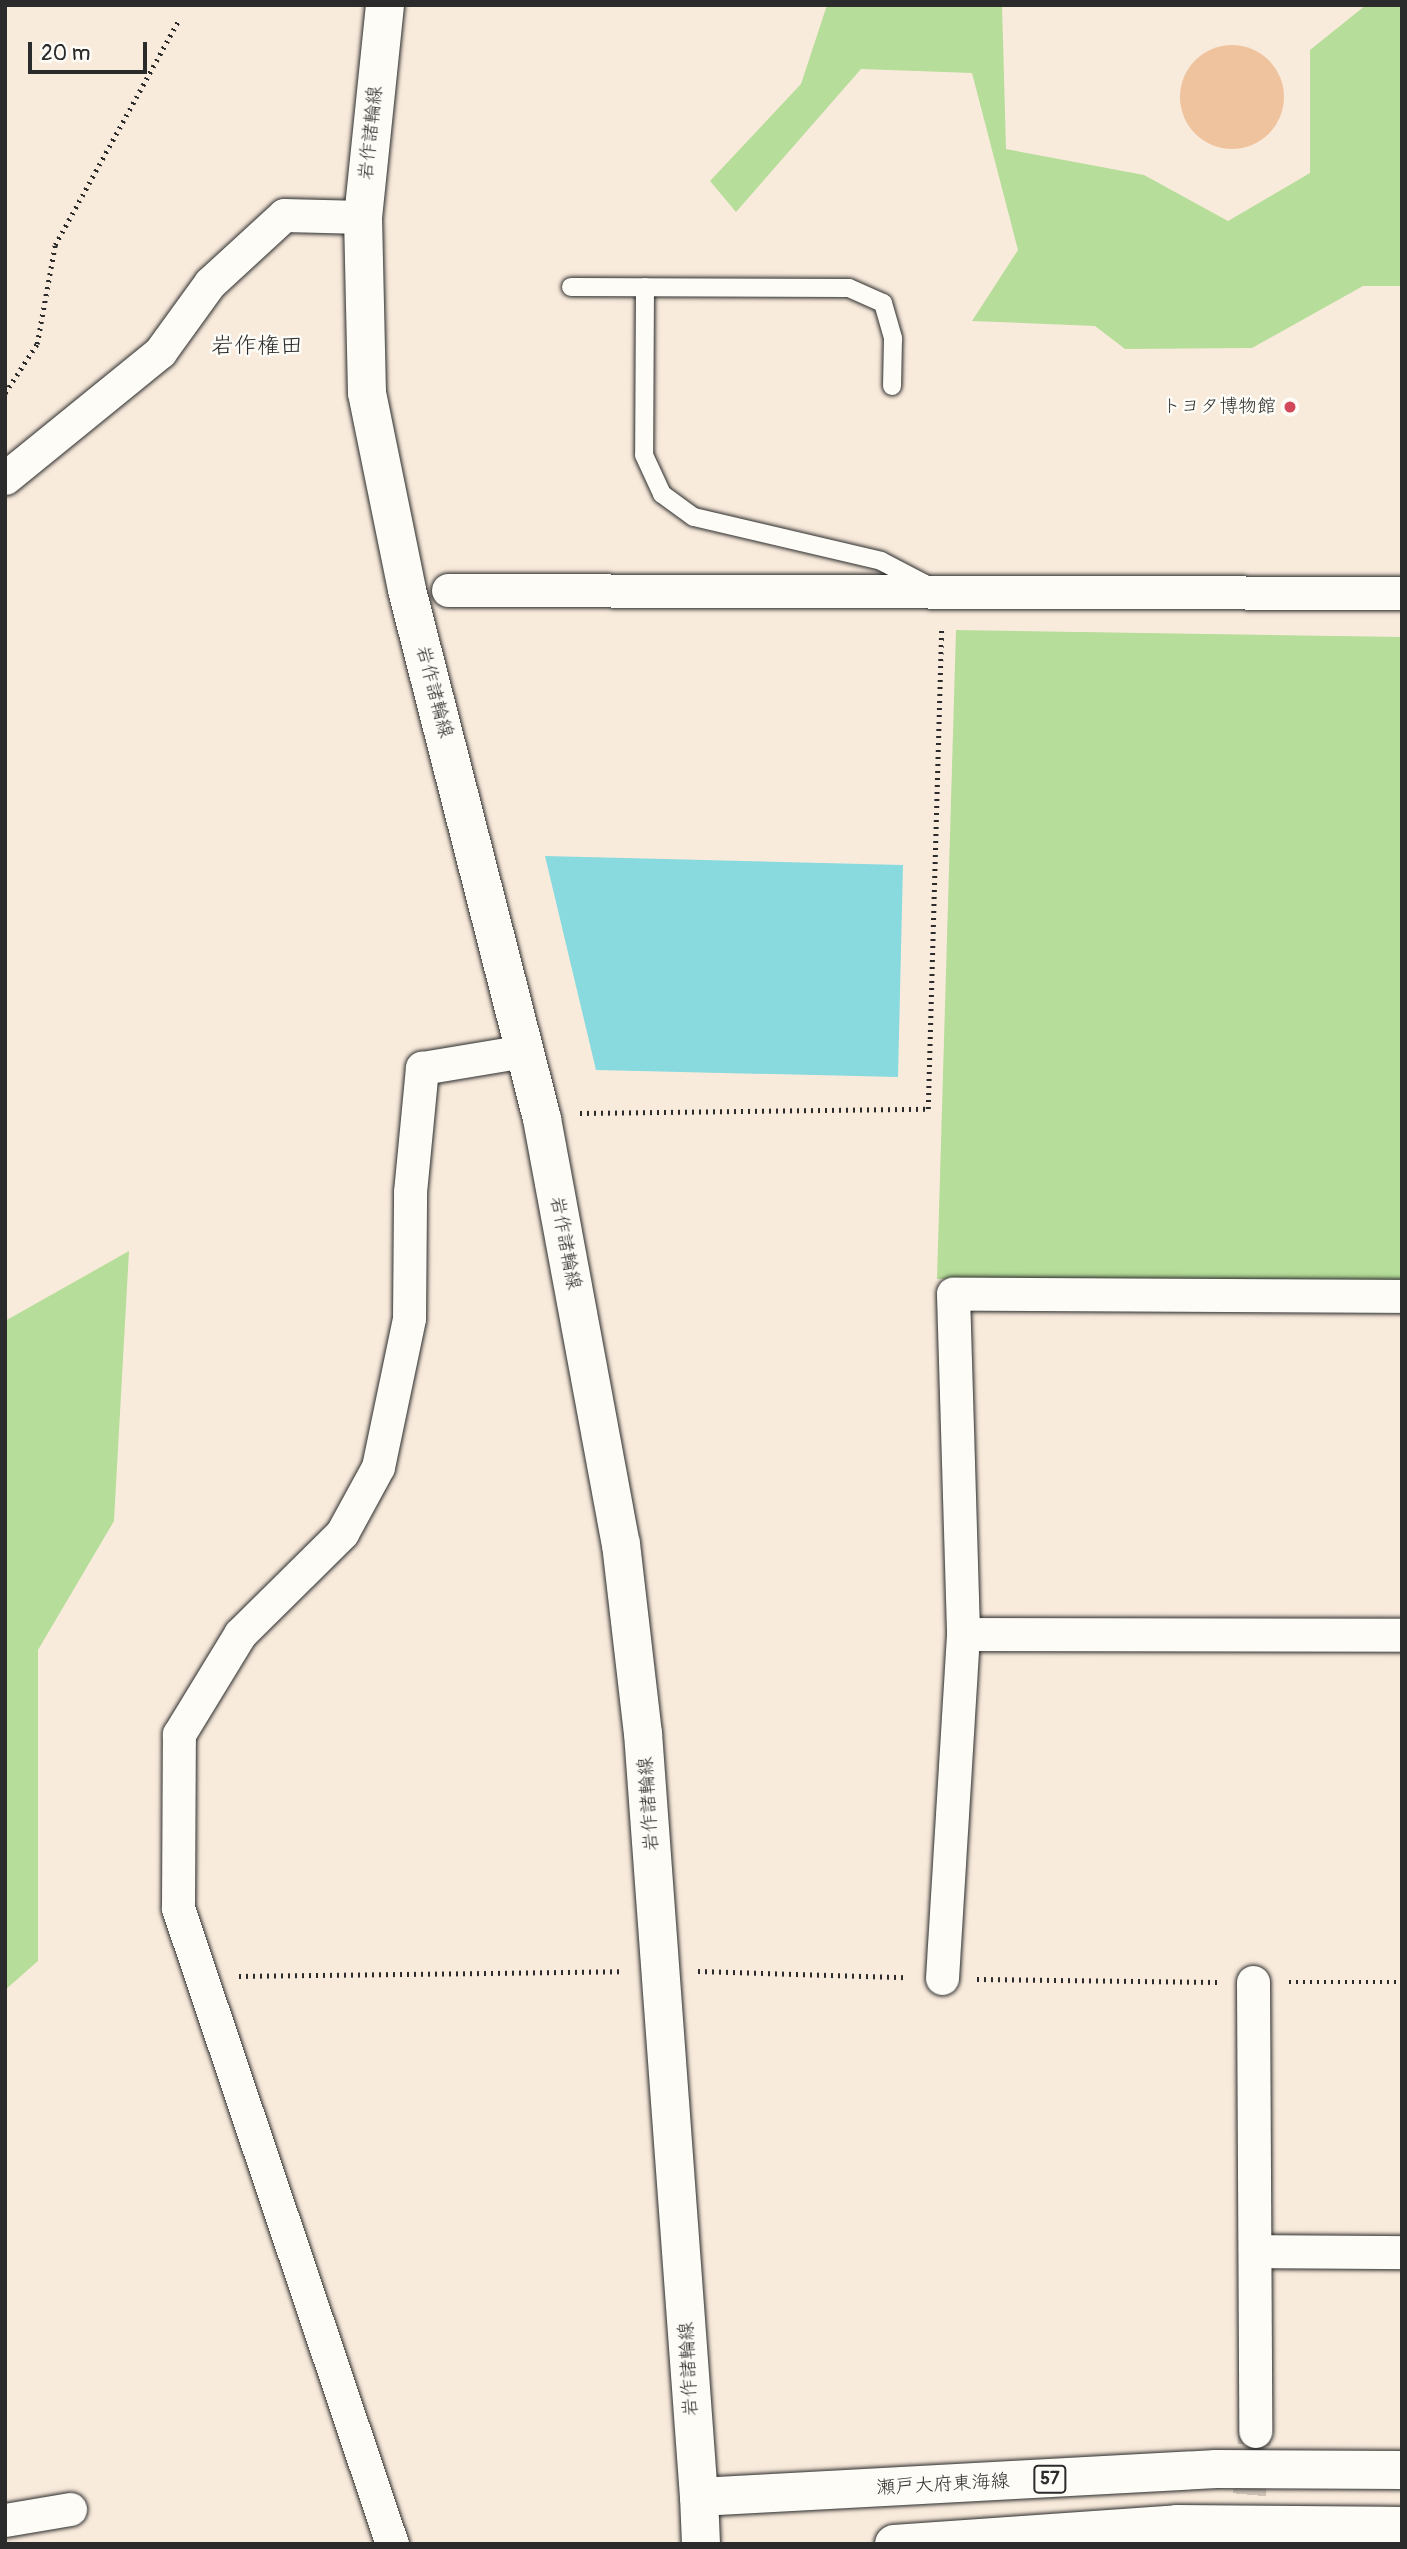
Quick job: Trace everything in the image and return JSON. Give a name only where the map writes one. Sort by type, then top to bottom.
[{"type":"main road","name":"岩作諸輪線","points":[[385,5],[363,217],[367,393],[407,590],[525,1051],[621,1544],[661,1970],[699,2497]]},
{"type":"main road","name":"瀬戸大府東海線","points":[[699,2497],[1216,2469],[1402,2470]]},
{"type":"main road","points":[[699,2497],[701,2544]]},
{"type":"main road","points":[[894,2544],[1177,2524],[1402,2526]]},
{"type":"street","points":[[5,478],[160,352],[210,283],[284,215],[363,217]]},
{"type":"street","points":[[448,590],[1402,593]]},
{"type":"street","points":[[392,2544],[196,1976],[178,1908],[179,1734],[240,1634],[342,1533],[378,1467],[409,1318],[410,1192],[422,1068],[525,1051]]},
{"type":"street","points":[[942,1978],[963,1634],[953,1294],[1402,1296]]},
{"type":"street","points":[[963,1634],[1402,1635]]},
{"type":"street","points":[[1254,1982],[1255,2431]]},
{"type":"street","points":[[1256,2251],[1402,2252]]},
{"type":"street","points":[[5,2520],[69,2509]]},
{"type":"lane","points":[[571,287],[849,288],[883,303],[893,339],[892,386]]},
{"type":"lane","points":[[645,287],[644,455],[662,494],[694,517],[881,561],[942,592]]},
{"type":"path","points":[[5,393],[37,344],[55,245],[178,21]]},
{"type":"path","points":[[579,1113],[928,1109],[942,592]]},
{"type":"path","points":[[196,1976],[661,1970],[942,1978],[1402,1982]]},
{"type":"green space","points":[[827,5],[1002,5],[1006,149],[1144,175],[1228,221],[1310,173],[1310,50],[1366,5],[1402,5],[1402,286],[1363,286],[1252,348],[1125,349],[1095,326],[972,321],[1018,250],[972,73],[861,69],[736,212],[710,181],[801,84]]},
{"type":"green space","points":[[956,630],[1402,637],[1402,1280],[937,1279]]},
{"type":"green space","points":[[129,1251],[114,1521],[38,1650],[38,1961],[5,1990],[5,1321]]},
{"type":"water","points":[[545,856],[903,865],[898,1077],[596,1070]]},
{"type":"building","points":[[1232,45],[1252,49],[1269,60],[1280,77],[1284,97],[1280,117],[1269,134],[1252,145],[1232,149],[1212,145],[1195,134],[1184,117],[1180,97],[1184,77],[1195,60],[1212,49]]},
{"type":"tunnel","points":[[1245,2544],[1255,2431]]},
{"type":"place","name":"トヨタ博物館","points":[[1290,407]]},
{"type":"district","name":"岩作権田","points":[[257,346]]}]
